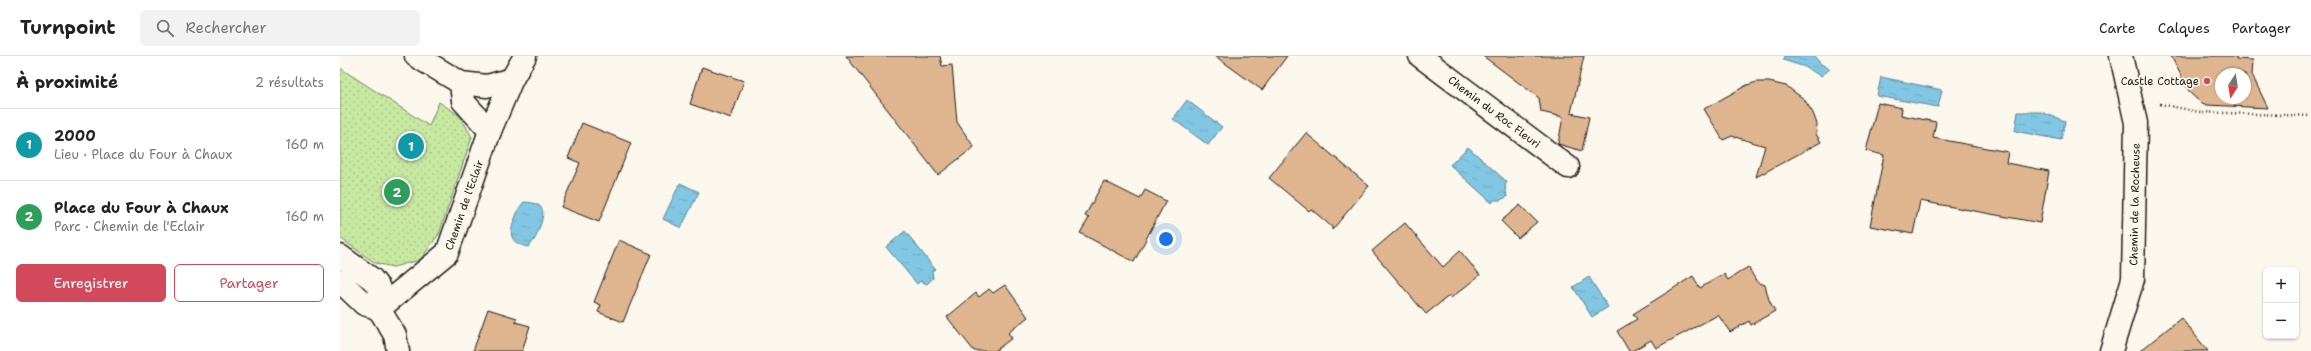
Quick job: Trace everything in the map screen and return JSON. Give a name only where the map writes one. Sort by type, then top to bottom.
[{"type":"street","points":[[416,56],[461,83],[487,86],[512,79]]},
{"type":"street","name":"Chemin de l'Eclair","points":[[379,309],[447,253],[490,131],[512,79],[525,56]]},
{"type":"street","name":"Chemin du Roc Fleuri","points":[[1420,56],[1568,167]]},
{"type":"street","name":"Chemin de la Rocheuse","points":[[2111,351],[2132,279],[2136,124],[2121,56]]},
{"type":"street","points":[[461,83],[462,101],[490,131]]},
{"type":"street","points":[[340,256],[372,279],[379,288],[379,309],[395,334],[398,351]]},
{"type":"street","points":[[340,280],[364,304],[379,309]]},
{"type":"path","points":[[2131,98],[2199,112],[2311,116]]},
{"type":"green space","points":[[340,68],[429,126],[439,102],[460,116],[472,137],[439,234],[420,260],[393,267],[375,263],[340,238]]},
{"type":"water","points":[[1784,56],[1814,56],[1821,64],[1830,69],[1821,76],[1805,67],[1783,60]]},
{"type":"water","points":[[1881,77],[1942,90],[1938,107],[1877,96]]},
{"type":"water","points":[[1187,100],[1222,127],[1208,145],[1173,119]]},
{"type":"water","points":[[2018,112],[2041,112],[2065,121],[2061,140],[2015,131]]},
{"type":"water","points":[[1468,147],[1507,182],[1505,185],[1507,197],[1500,200],[1494,200],[1492,203],[1450,165]]},
{"type":"water","points":[[680,183],[699,192],[681,228],[663,219]]},
{"type":"water","points":[[524,202],[535,204],[543,211],[542,220],[537,235],[528,247],[518,244],[513,238],[511,231],[519,209]]},
{"type":"water","points":[[905,231],[935,269],[932,271],[933,278],[927,284],[920,281],[917,284],[886,247]]},
{"type":"water","points":[[1589,277],[1608,307],[1592,317],[1573,287]]},
{"type":"building","points":[[846,56],[940,56],[942,66],[952,65],[957,122],[974,147],[938,175]]},
{"type":"building","points":[[1215,56],[1287,56],[1262,90]]},
{"type":"building","points":[[1483,56],[1584,56],[1571,113],[1589,117],[1582,151],[1558,144],[1563,117],[1541,112],[1539,98]]},
{"type":"building","points":[[2171,56],[2236,56],[2236,59],[2253,60],[2252,75],[2268,108],[2207,105],[2200,102],[2190,93]]},
{"type":"building","points":[[702,67],[744,81],[731,118],[690,104]]},
{"type":"building","points":[[1757,82],[1769,82],[1786,86],[1804,99],[1813,113],[1817,124],[1816,134],[1821,142],[1756,177],[1765,146],[1732,136],[1723,140],[1704,109],[1747,85]]},
{"type":"building","points":[[1878,103],[1902,108],[1901,115],[1936,122],[1933,138],[2008,152],[2006,163],[2049,171],[2040,223],[1920,201],[1913,234],[1870,226],[1884,155],[1866,151]]},
{"type":"building","points":[[582,123],[631,143],[599,222],[561,207],[580,163],[568,158]]},
{"type":"building","points":[[1306,133],[1369,186],[1332,230],[1332,227],[1311,209],[1309,211],[1269,178]]},
{"type":"building","points":[[1104,181],[1140,199],[1145,190],[1166,201],[1134,262],[1080,233],[1089,218],[1085,216]]},
{"type":"building","points":[[1520,205],[1537,222],[1518,238],[1501,221]]},
{"type":"building","points":[[1405,223],[1443,267],[1460,251],[1480,275],[1451,298],[1450,295],[1426,314],[1372,251]]},
{"type":"building","points":[[619,240],[651,254],[623,322],[598,312],[601,305],[594,302]]},
{"type":"building","points":[[1748,267],[1757,282],[1765,285],[1769,300],[1775,311],[1751,325],[1749,321],[1730,332],[1718,315],[1656,348],[1651,340],[1632,351],[1629,351],[1617,331],[1637,319],[1633,314],[1693,276],[1700,288],[1724,274],[1728,280]]},
{"type":"building","points":[[1005,285],[1028,317],[1008,333],[1012,338],[995,351],[974,351],[947,317],[976,293],[979,297],[989,289],[993,293]]},
{"type":"building","points":[[488,309],[517,318],[515,322],[530,326],[522,351],[473,351]]},
{"type":"building","points":[[2181,318],[2208,351],[2140,351]]},
{"type":"place","name":"Castle Cottage","points":[[2207,81]]},
{"type":"place","name":"2000","points":[[411,146]]},
{"type":"place","name":"Place du Four à Chaux","points":[[397,192]]}]
